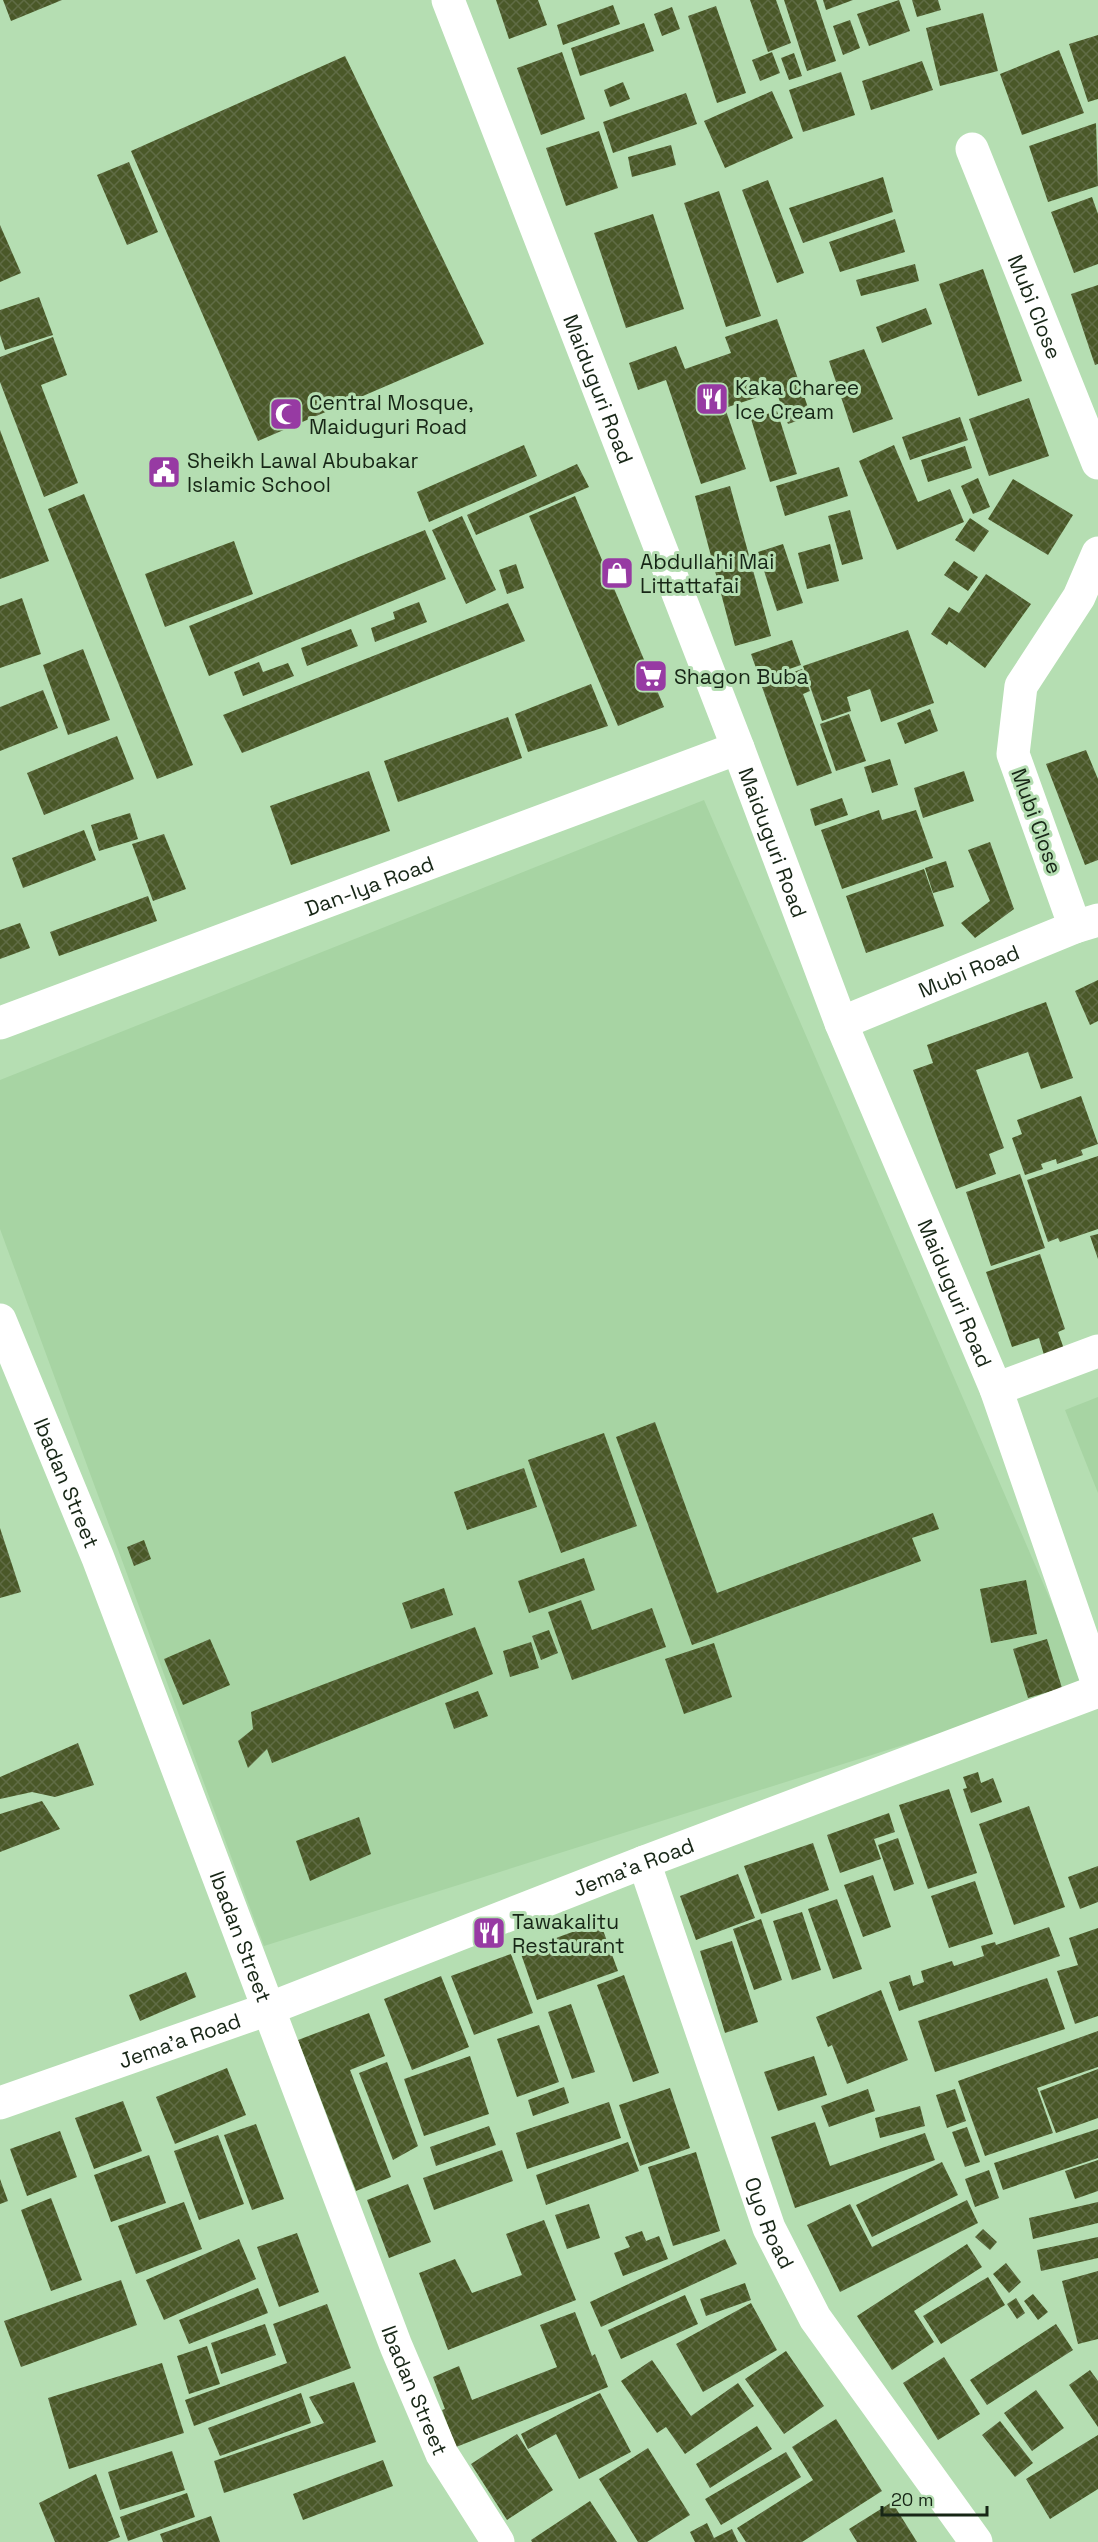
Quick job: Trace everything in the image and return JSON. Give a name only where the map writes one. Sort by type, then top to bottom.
[{"type":"street","name":"Maiduguri Road","points":[[448,0],[738,748],[841,1023],[996,1389],[1098,1684]]},
{"type":"street","name":"Mubi Close","points":[[972,149],[1098,463]]},
{"type":"street","name":"Mubi Close","points":[[1086,924],[1013,754],[1022,686],[1079,597],[1098,554]]},
{"type":"street","name":"Dan-Iya Road","points":[[0,1023],[738,748]]},
{"type":"street","name":"Mubi Road","points":[[841,1023],[1086,924]]},
{"type":"street","name":"Ibadan Street","points":[[0,1320],[98,1558],[396,2346],[442,2454],[498,2542]]},
{"type":"street","points":[[996,1389],[1098,1351]]},
{"type":"street","name":"Jema'a Road","points":[[0,2103],[268,2008],[644,1862],[1098,1691]]},
{"type":"street","name":"Oyo Road","points":[[644,1862],[769,2228],[815,2318],[976,2542]]},
{"type":"shaded area","points":[[704,800],[1088,1687],[264,1946],[0,1229],[0,1080]]},
{"type":"shaded area","points":[[1098,1397],[1098,1493],[1065,1410]]},
{"type":"building","points":[[3,0],[62,0],[11,21]]},
{"type":"building","points":[[496,0],[538,0],[547,25],[509,39]]},
{"type":"building","points":[[750,0],[776,0],[791,43],[768,52]]},
{"type":"building","points":[[784,0],[816,0],[836,61],[807,71]]},
{"type":"building","points":[[823,0],[853,0],[826,10]]},
{"type":"building","points":[[899,0],[910,31],[869,46],[857,14]]},
{"type":"building","points":[[912,0],[938,0],[941,10],[917,17]]},
{"type":"building","points":[[613,5],[620,24],[563,45],[557,25]]},
{"type":"building","points":[[716,6],[746,93],[717,103],[688,16]]},
{"type":"building","points":[[672,7],[680,29],[662,36],[654,14]]},
{"type":"building","points":[[983,13],[998,71],[940,86],[926,28]]},
{"type":"building","points":[[850,20],[860,48],[843,55],[833,26]]},
{"type":"building","points":[[644,23],[654,51],[580,76],[571,48]]},
{"type":"building","points":[[1098,35],[1098,99],[1088,102],[1069,44]]},
{"type":"building","points":[[1059,50],[1084,113],[1022,135],[1000,74]]},
{"type":"building","points":[[562,52],[585,119],[541,135],[517,68]]},
{"type":"building","points":[[772,52],[780,73],[760,81],[752,60]]},
{"type":"building","points":[[794,53],[802,76],[789,80],[781,58]]},
{"type":"building","points":[[345,56],[484,344],[258,441],[131,151]]},
{"type":"building","points":[[922,61],[933,90],[871,110],[862,81]]},
{"type":"building","points":[[841,72],[855,115],[803,132],[789,90]]},
{"type":"building","points":[[623,82],[630,99],[610,107],[604,90]]},
{"type":"building","points":[[772,91],[793,138],[725,168],[704,121]]},
{"type":"building","points":[[686,93],[697,124],[613,153],[603,122]]},
{"type":"building","points":[[1096,123],[1098,186],[1048,202],[1029,146]]},
{"type":"building","points":[[599,131],[618,188],[566,206],[546,148]]},
{"type":"building","points":[[671,145],[676,165],[632,177],[628,157]]},
{"type":"building","points":[[129,162],[158,232],[127,245],[97,175]]},
{"type":"building","points":[[883,177],[893,212],[803,243],[789,208]]},
{"type":"building","points":[[768,180],[804,273],[777,283],[742,190]]},
{"type":"building","points":[[719,191],[761,316],[726,327],[684,203]]},
{"type":"building","points":[[1092,197],[1098,214],[1098,264],[1074,273],[1051,212]]},
{"type":"building","points":[[653,214],[684,309],[626,328],[594,233]]},
{"type":"building","points":[[895,219],[905,252],[840,272],[829,242]]},
{"type":"building","points":[[0,225],[21,273],[0,282]]},
{"type":"building","points":[[915,264],[919,281],[861,296],[856,280]]},
{"type":"building","points":[[983,269],[1022,381],[978,396],[939,284]]},
{"type":"building","points":[[1098,285],[1098,364],[1095,365],[1071,294]]},
{"type":"building","points":[[39,297],[53,335],[5,350],[0,335],[0,310]]},
{"type":"building","points":[[926,308],[932,324],[882,343],[876,327]]},
{"type":"building","name":"Kaka Charee Ice Cream","points":[[777,319],[811,416],[788,424],[776,391],[725,408],[746,469],[701,484],[666,380],[638,390],[629,363],[676,346],[685,369],[731,353],[725,337]]},
{"type":"building","points":[[53,337],[67,375],[41,385],[78,483],[44,497],[0,382],[0,357]]},
{"type":"building","points":[[864,349],[893,419],[853,433],[829,361]]},
{"type":"building","points":[[1029,398],[1049,456],[989,476],[969,419]]},
{"type":"building","points":[[777,411],[797,474],[770,482],[751,419]]},
{"type":"building","points":[[960,417],[968,440],[910,460],[902,437]]},
{"type":"building","points":[[0,430],[49,561],[0,579]]},
{"type":"building","points":[[524,445],[537,476],[429,522],[417,492]]},
{"type":"building","points":[[894,445],[918,502],[950,489],[964,522],[897,550],[859,461]]},
{"type":"building","points":[[965,446],[972,468],[928,482],[921,460]]},
{"type":"building","points":[[577,464],[589,487],[476,535],[467,515]]},
{"type":"building","points":[[839,467],[848,496],[785,516],[776,486]]},
{"type":"building","points":[[978,478],[990,507],[973,514],[961,486]]},
{"type":"building","points":[[1013,479],[1073,515],[1048,555],[988,519]]},
{"type":"building","points":[[730,486],[771,636],[735,646],[695,496]]},
{"type":"building","points":[[84,494],[193,765],[157,779],[48,509]]},
{"type":"building","points":[[575,496],[664,707],[618,726],[529,516]]},
{"type":"building","points":[[850,510],[863,559],[842,565],[828,516]]},
{"type":"building","points":[[462,516],[496,590],[466,604],[432,530]]},
{"type":"building","points":[[970,518],[989,531],[974,552],[955,540]]},
{"type":"building","points":[[425,530],[446,579],[209,676],[189,626]]},
{"type":"building","points":[[234,541],[253,594],[165,627],[145,574]]},
{"type":"building","points":[[783,544],[803,603],[777,611],[758,552]]},
{"type":"building","points":[[830,544],[839,581],[807,589],[798,553]]},
{"type":"building","points":[[954,561],[978,577],[968,591],[944,575]]},
{"type":"building","points":[[516,564],[524,588],[507,594],[499,570]]},
{"type":"building","points":[[986,574],[1031,604],[985,668],[949,641],[947,645],[931,634],[949,607],[959,613]]},
{"type":"building","points":[[22,598],[41,654],[0,668],[0,606]]},
{"type":"building","points":[[419,602],[427,622],[375,642],[371,628],[395,619],[393,612]]},
{"type":"building","points":[[508,603],[525,641],[242,753],[223,715]]},
{"type":"building","points":[[351,629],[358,646],[307,666],[301,648]]},
{"type":"building","points":[[908,630],[934,703],[881,722],[870,689],[847,697],[851,711],[822,721],[803,666]]},
{"type":"building","points":[[792,640],[801,665],[760,679],[751,654]]},
{"type":"building","points":[[83,649],[110,720],[68,735],[43,665]]},
{"type":"building","points":[[259,662],[263,672],[288,663],[294,676],[243,696],[234,672]]},
{"type":"building","points":[[802,669],[810,691],[803,694],[832,773],[797,786],[761,684]]},
{"type":"building","points":[[591,684],[608,726],[528,752],[515,714]]},
{"type":"building","points":[[43,690],[58,728],[0,751],[0,707]]},
{"type":"building","points":[[930,709],[938,731],[905,744],[897,723]]},
{"type":"building","points":[[849,714],[866,761],[836,771],[820,724]]},
{"type":"building","points":[[508,717],[522,758],[398,802],[384,761]]},
{"type":"building","points":[[117,736],[134,779],[44,815],[27,773]]},
{"type":"building","points":[[1086,750],[1098,779],[1098,860],[1085,865],[1046,764]]},
{"type":"building","points":[[890,759],[898,785],[872,793],[864,767]]},
{"type":"building","points":[[369,771],[390,831],[291,865],[270,806]]},
{"type":"building","points":[[964,771],[974,801],[923,818],[914,788]]},
{"type":"building","points":[[842,798],[848,815],[815,826],[810,809]]},
{"type":"building","points":[[879,810],[882,820],[916,810],[933,858],[842,889],[821,830]]},
{"type":"building","points":[[130,813],[138,839],[99,851],[91,825]]},
{"type":"building","points":[[84,830],[96,860],[23,888],[12,858]]},
{"type":"building","points":[[164,834],[186,889],[153,901],[132,844]]},
{"type":"building","points":[[990,842],[1014,909],[975,938],[961,923],[990,901],[968,850]]},
{"type":"building","points":[[946,861],[954,887],[933,893],[925,868]]},
{"type":"building","points":[[924,869],[944,926],[866,953],[846,896]]},
{"type":"building","points":[[148,896],[157,921],[59,956],[50,932]]},
{"type":"building","points":[[20,923],[30,948],[0,959],[0,930]]},
{"type":"building","points":[[1098,980],[1098,1021],[1090,1025],[1075,991]]},
{"type":"building","points":[[1046,1002],[1073,1078],[1041,1089],[1028,1052],[976,1070],[1004,1148],[989,1154],[996,1174],[956,1189],[913,1070],[933,1063],[927,1045]]},
{"type":"building","points":[[1081,1096],[1098,1144],[1081,1150],[1083,1155],[1057,1164],[1056,1159],[1041,1164],[1043,1169],[1025,1175],[1012,1138],[1022,1134],[1017,1120]]},
{"type":"building","points":[[1098,1156],[1098,1229],[1060,1242],[1058,1238],[1048,1242],[1027,1180]]},
{"type":"building","points":[[1020,1174],[1045,1248],[991,1266],[966,1192]]},
{"type":"building","points":[[1098,1234],[1098,1259],[1090,1236]]},
{"type":"building","points":[[1040,1254],[1065,1329],[1058,1332],[1064,1349],[1044,1355],[1039,1338],[1012,1347],[986,1272]]},
{"type":"building","points":[[655,1422],[717,1593],[933,1513],[939,1529],[912,1538],[921,1561],[692,1645],[616,1437]]},
{"type":"building","points":[[604,1433],[637,1526],[561,1553],[528,1460]]},
{"type":"building","points":[[524,1468],[537,1507],[467,1530],[454,1492]]},
{"type":"building","points":[[0,1528],[21,1592],[0,1598]]},
{"type":"building","points":[[144,1540],[151,1559],[134,1566],[127,1547]]},
{"type":"building","points":[[584,1558],[595,1590],[529,1613],[518,1581]]},
{"type":"building","points":[[1026,1580],[1037,1634],[991,1643],[980,1589]]},
{"type":"building","points":[[444,1588],[453,1615],[411,1629],[402,1603]]},
{"type":"building","points":[[581,1600],[592,1630],[652,1608],[666,1647],[572,1680],[548,1612]]},
{"type":"building","points":[[475,1627],[493,1674],[272,1763],[267,1749],[248,1768],[238,1741],[253,1729],[251,1712]]},
{"type":"building","points":[[549,1630],[558,1653],[541,1660],[532,1636]]},
{"type":"building","points":[[210,1639],[230,1685],[183,1705],[164,1659]]},
{"type":"building","points":[[1047,1639],[1062,1688],[1028,1698],[1013,1649]]},
{"type":"building","points":[[531,1642],[539,1668],[510,1677],[503,1651]]},
{"type":"building","points":[[714,1643],[732,1697],[684,1714],[665,1659]]},
{"type":"building","points":[[478,1691],[488,1716],[454,1729],[445,1703]]},
{"type":"building","points":[[78,1743],[94,1785],[55,1797],[32,1792],[0,1799],[0,1777]]},
{"type":"building","points":[[978,1772],[981,1783],[993,1778],[1002,1802],[971,1813],[963,1789],[967,1788],[963,1777]]},
{"type":"building","points":[[949,1789],[977,1873],[928,1889],[899,1805]]},
{"type":"building","points":[[42,1801],[60,1829],[0,1852],[0,1814]]},
{"type":"building","points":[[1029,1806],[1065,1907],[1014,1925],[979,1824]]},
{"type":"building","points":[[889,1813],[895,1832],[874,1839],[881,1859],[840,1873],[827,1835]]},
{"type":"building","points":[[359,1817],[371,1854],[310,1881],[296,1841]]},
{"type":"building","points":[[898,1838],[914,1884],[894,1891],[878,1845]]},
{"type":"building","points":[[813,1843],[829,1890],[761,1914],[744,1866]]},
{"type":"building","points":[[1098,1866],[1098,1902],[1080,1909],[1068,1877]]},
{"type":"building","points":[[738,1874],[755,1918],[696,1940],[680,1896]]},
{"type":"building","points":[[873,1875],[891,1927],[863,1937],[844,1885]]},
{"type":"building","points":[[975,1881],[993,1934],[949,1948],[931,1896]]},
{"type":"building","points":[[837,1899],[862,1969],[833,1979],[808,1909]]},
{"type":"building","points":[[802,1912],[821,1970],[792,1980],[773,1921]]},
{"type":"building","points":[[761,1919],[782,1980],[754,1990],[733,1929]]},
{"type":"building","points":[[600,1922],[618,1971],[537,2000],[520,1951]]},
{"type":"building","points":[[1049,1927],[1060,1956],[899,2011],[889,1982],[910,1975],[913,1986],[924,1982],[921,1971],[952,1961],[954,1966],[984,1956],[981,1946],[995,1942],[996,1945]]},
{"type":"building","points":[[1098,1928],[1098,2016],[1075,2024],[1057,1971],[1078,1965],[1069,1938]]},
{"type":"building","points":[[732,1941],[758,2022],[725,2033],[700,1951]]},
{"type":"building","points":[[511,1954],[533,2013],[474,2035],[451,1976]]},
{"type":"building","points":[[186,1972],[196,1997],[140,2021],[129,1995]]},
{"type":"building","points":[[624,1975],[659,2073],[633,2082],[597,1985]]},
{"type":"building","points":[[441,1976],[469,2047],[412,2070],[384,1999]]},
{"type":"building","points":[[1047,1978],[1065,2029],[935,2072],[918,2021]]},
{"type":"building","points":[[881,1990],[908,2060],[847,2084],[832,2045],[828,2047],[816,2017]]},
{"type":"building","points":[[571,2004],[595,2072],[572,2079],[548,2012]]},
{"type":"building","points":[[369,2013],[385,2056],[350,2070],[391,2177],[356,2191],[298,2040]]},
{"type":"building","points":[[539,2025],[559,2082],[517,2097],[497,2039]]},
{"type":"building","points":[[1098,2031],[1098,2067],[1037,2088],[1053,2133],[985,2156],[958,2081]]},
{"type":"building","points":[[470,2056],[489,2114],[424,2136],[404,2079]]},
{"type":"building","points":[[814,2056],[827,2095],[778,2111],[764,2072]]},
{"type":"building","points":[[387,2062],[418,2146],[393,2160],[359,2073]]},
{"type":"building","points":[[227,2068],[246,2115],[175,2144],[156,2097]]},
{"type":"building","points":[[1098,2069],[1098,2118],[1056,2133],[1040,2091]]},
{"type":"building","points":[[564,2087],[569,2103],[533,2116],[528,2100]]},
{"type":"building","points":[[670,2088],[690,2148],[640,2166],[619,2105]]},
{"type":"building","points":[[868,2089],[875,2111],[829,2127],[821,2106]]},
{"type":"building","points":[[955,2089],[966,2121],[947,2128],[936,2095]]},
{"type":"building","points":[[123,2101],[142,2151],[94,2169],[75,2118]]},
{"type":"building","points":[[609,2102],[621,2138],[527,2169],[516,2133]]},
{"type":"building","points":[[920,2106],[925,2126],[880,2138],[875,2118]]},
{"type":"building","points":[[815,2122],[830,2166],[925,2133],[935,2160],[795,2208],[771,2137]]},
{"type":"building","points":[[256,2124],[284,2199],[252,2210],[224,2135]]},
{"type":"building","points":[[489,2126],[496,2145],[436,2166],[430,2147]]},
{"type":"building","points":[[967,2127],[980,2162],[965,2167],[952,2132]]},
{"type":"building","points":[[1098,2129],[1098,2158],[1003,2190],[994,2163]]},
{"type":"building","points":[[60,2131],[77,2177],[27,2196],[10,2149]]},
{"type":"building","points":[[218,2135],[244,2204],[199,2220],[174,2151]]},
{"type":"building","points":[[628,2142],[639,2171],[546,2205],[536,2175]]},
{"type":"building","points":[[502,2150],[513,2181],[434,2210],[423,2178]]},
{"type":"building","points":[[696,2152],[720,2231],[673,2246],[648,2167]]},
{"type":"building","points":[[149,2155],[166,2203],[111,2222],[94,2175]]},
{"type":"building","points":[[1098,2160],[1098,2191],[1075,2199],[1065,2171]]},
{"type":"building","points":[[942,2162],[958,2195],[872,2237],[856,2205]]},
{"type":"building","points":[[989,2170],[999,2198],[975,2207],[965,2179]]},
{"type":"building","points":[[0,2179],[8,2201],[0,2204]]},
{"type":"building","points":[[408,2184],[431,2242],[389,2258],[367,2200]]},
{"type":"building","points":[[51,2198],[82,2280],[51,2291],[21,2210]]},
{"type":"building","points":[[967,2200],[978,2223],[840,2292],[807,2225],[850,2204],[872,2247]]},
{"type":"building","points":[[184,2202],[202,2249],[136,2274],[118,2226]]},
{"type":"building","points":[[1098,2202],[1098,2223],[1033,2239],[1029,2218]]},
{"type":"building","points":[[589,2204],[600,2238],[567,2249],[555,2215]]},
{"type":"building","points":[[544,2220],[576,2300],[448,2350],[419,2273],[455,2259],[472,2293],[522,2275],[506,2234]]},
{"type":"building","points":[[983,2229],[997,2242],[990,2250],[975,2237]]},
{"type":"building","points":[[642,2231],[646,2241],[659,2236],[668,2259],[623,2276],[614,2253],[630,2247],[625,2237]]},
{"type":"building","points":[[297,2233],[319,2292],[279,2307],[257,2247]]},
{"type":"building","points":[[1098,2237],[1098,2258],[1041,2271],[1037,2250]]},
{"type":"building","points":[[239,2239],[256,2279],[164,2320],[146,2280]]},
{"type":"building","points":[[725,2239],[737,2264],[601,2327],[590,2302]]},
{"type":"building","points":[[967,2244],[982,2267],[914,2311],[934,2342],[892,2370],[857,2316]]},
{"type":"building","points":[[1006,2263],[1021,2282],[1009,2293],[993,2274]]},
{"type":"building","points":[[1098,2271],[1098,2339],[1078,2344],[1062,2281]]},
{"type":"building","points":[[988,2277],[1005,2305],[941,2344],[923,2316]]},
{"type":"building","points":[[121,2280],[137,2325],[21,2367],[4,2321]]},
{"type":"building","points":[[745,2283],[751,2300],[706,2316],[700,2299]]},
{"type":"building","points":[[258,2288],[268,2313],[189,2344],[179,2320]]},
{"type":"building","points":[[1033,2294],[1048,2312],[1038,2320],[1024,2301]]},
{"type":"building","points":[[685,2295],[698,2324],[621,2359],[608,2330]]},
{"type":"building","points":[[1016,2298],[1025,2313],[1017,2319],[1007,2304]]},
{"type":"building","points":[[751,2303],[777,2350],[703,2392],[676,2344]]},
{"type":"building","points":[[327,2304],[351,2368],[194,2426],[185,2400],[287,2363],[273,2324]]},
{"type":"building","points":[[575,2312],[592,2356],[595,2354],[608,2387],[456,2447],[433,2377],[459,2366],[472,2400],[557,2367],[540,2325]]},
{"type":"building","points":[[265,2324],[276,2355],[221,2374],[211,2343]]},
{"type":"building","points":[[1056,2324],[1073,2350],[987,2405],[970,2380]]},
{"type":"building","points":[[207,2346],[220,2384],[189,2394],[177,2356]]},
{"type":"building","points":[[786,2351],[824,2406],[784,2434],[745,2379]]},
{"type":"building","points":[[944,2357],[980,2414],[938,2440],[903,2383]]},
{"type":"building","points":[[652,2360],[691,2416],[738,2383],[754,2406],[685,2454],[666,2427],[657,2433],[621,2381]]},
{"type":"building","points":[[162,2363],[184,2433],[69,2469],[48,2398]]},
{"type":"building","points":[[1090,2370],[1098,2381],[1098,2427],[1069,2385]]},
{"type":"building","points":[[354,2382],[376,2442],[224,2493],[214,2461],[324,2423],[309,2397]]},
{"type":"building","points":[[1036,2390],[1064,2428],[1032,2451],[1004,2413]]},
{"type":"building","points":[[301,2393],[311,2423],[220,2456],[208,2428]]},
{"type":"building","points":[[600,2393],[631,2452],[579,2479],[556,2434],[528,2449],[521,2434]]},
{"type":"building","points":[[836,2419],[882,2491],[802,2542],[746,2542],[737,2528],[813,2480],[792,2447]]},
{"type":"building","points":[[1000,2421],[1033,2463],[1015,2477],[982,2435]]},
{"type":"building","points":[[757,2426],[772,2449],[710,2488],[696,2464]]},
{"type":"building","points":[[517,2434],[553,2490],[507,2520],[471,2464]]},
{"type":"building","points":[[1098,2435],[1098,2489],[1050,2519],[1026,2479]]},
{"type":"building","points":[[648,2448],[690,2515],[647,2542],[638,2542],[599,2479]]},
{"type":"building","points":[[172,2451],[185,2490],[120,2510],[108,2472]]},
{"type":"building","points":[[786,2452],[801,2477],[721,2525],[705,2499]]},
{"type":"building","points":[[383,2460],[393,2486],[303,2520],[293,2494]]},
{"type":"building","points":[[96,2474],[120,2537],[107,2542],[55,2542],[39,2503]]},
{"type":"building","points":[[187,2493],[195,2517],[128,2541],[120,2517]]},
{"type":"building","points":[[590,2501],[617,2542],[532,2542],[531,2540]]},
{"type":"building","points":[[892,2502],[917,2542],[857,2542],[849,2529]]},
{"type":"building","points":[[211,2516],[220,2542],[163,2542],[160,2534]]},
{"type":"building","points":[[707,2523],[714,2538],[732,2529],[738,2542],[695,2542],[690,2532]]},
{"type":"place","name":"Kaka Charee Ice Cream","points":[[712,399]]},
{"type":"place","name":"Central Mosque, Maiduguri Road","points":[[286,414]]},
{"type":"place","name":"Sheikh Lawal Abubakar Islamic School","points":[[164,472]]},
{"type":"place","name":"Abdullahi Mai Littattafai","points":[[617,573]]},
{"type":"place","name":"Shagon Buba","points":[[651,676]]},
{"type":"place","name":"Tawakalitu Restaurant","points":[[489,1933]]}]
